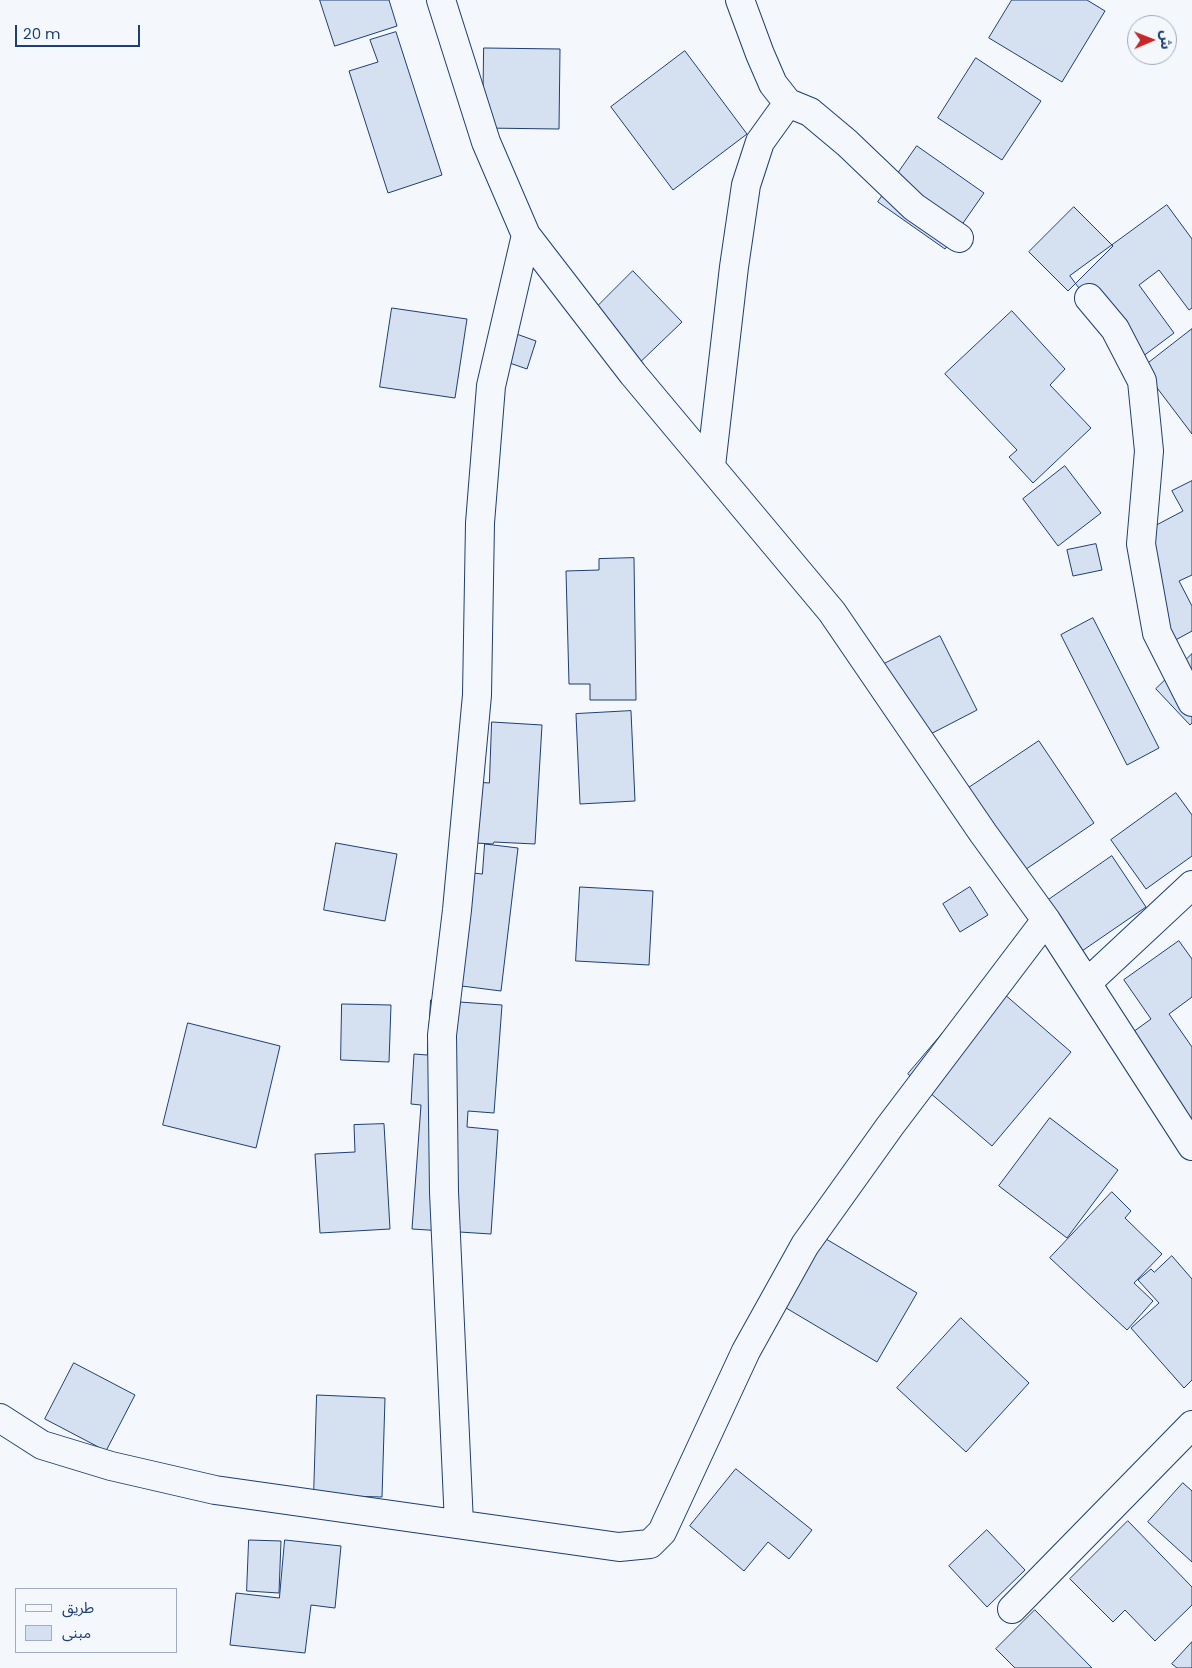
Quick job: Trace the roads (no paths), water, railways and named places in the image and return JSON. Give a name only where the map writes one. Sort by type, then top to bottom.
[{"type":"street","points":[[442,0],[486,142],[526,235],[633,374],[832,612],[983,832],[1046,920],[1192,1146]]},
{"type":"street","points":[[740,0],[773,84],[788,103],[810,112],[847,143],[914,208],[959,238]]},
{"type":"street","points":[[711,466],[731,286],[746,184],[760,142],[788,103]]},
{"type":"street","points":[[459,1524],[444,1192],[442,1035],[457,910],[477,695],[480,523],[492,386],[526,235]]},
{"type":"street","points":[[1089,298],[1115,329],[1142,381],[1149,451],[1141,544],[1157,633],[1192,702]]},
{"type":"street","points":[[1087,983],[1192,886]]},
{"type":"street","points":[[0,1418],[42,1445],[112,1466],[205,1488],[619,1547],[650,1544],[662,1532],[746,1351],[805,1245],[890,1126],[1046,920]]},
{"type":"street","points":[[1012,1609],[1192,1425]]}]
